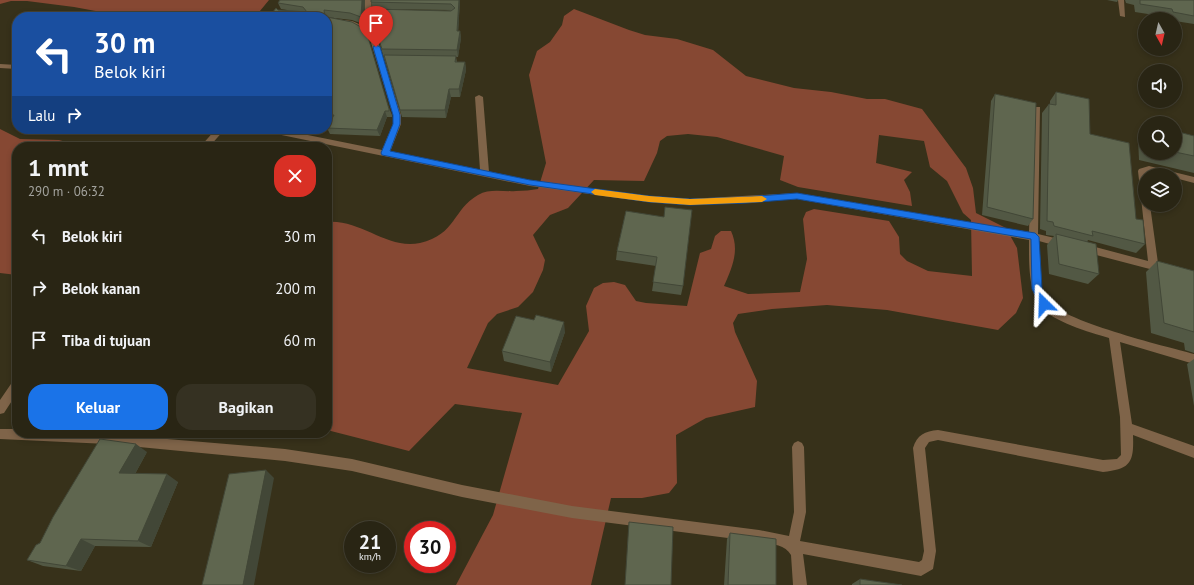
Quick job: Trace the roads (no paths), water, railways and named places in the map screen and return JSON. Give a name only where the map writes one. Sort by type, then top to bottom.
[{"type":"street","points":[[367,29],[370,20],[368,0]]},
{"type":"street","points":[[1121,0],[1123,16]]},
{"type":"street","points":[[368,12],[391,12]]},
{"type":"street","points":[[332,21],[360,25],[367,29],[372,35],[384,59],[397,115],[397,124],[385,153]]},
{"type":"street","points":[[0,66],[12,67]]},
{"type":"street","points":[[479,97],[485,173]]},
{"type":"street","points":[[1037,109],[1035,237],[1037,289],[1044,304],[1064,317],[1114,335],[1194,359]]},
{"type":"street","points":[[209,142],[216,134]]},
{"type":"street","points":[[290,134],[330,142]]},
{"type":"street","points":[[332,142],[530,182],[649,199],[690,202],[797,196],[1035,237],[1173,271]]},
{"type":"street","points":[[1182,177],[1194,180]]},
{"type":"street","points":[[1146,212],[1153,266]]},
{"type":"street","points":[[81,438],[286,455],[344,464],[462,491],[572,512],[759,536],[785,541],[793,546],[920,569],[928,564],[930,551],[919,448],[920,441],[924,438],[938,435],[1103,466],[1121,464],[1127,456],[1126,427],[1114,335]]},
{"type":"street","points":[[0,409],[12,391]]},
{"type":"street","points":[[1126,427],[1194,452]]},
{"type":"street","points":[[0,434],[12,435]]},
{"type":"street","points":[[94,453],[101,439]]},
{"type":"street","points":[[798,447],[800,512],[793,546],[797,554],[800,585]]}]
